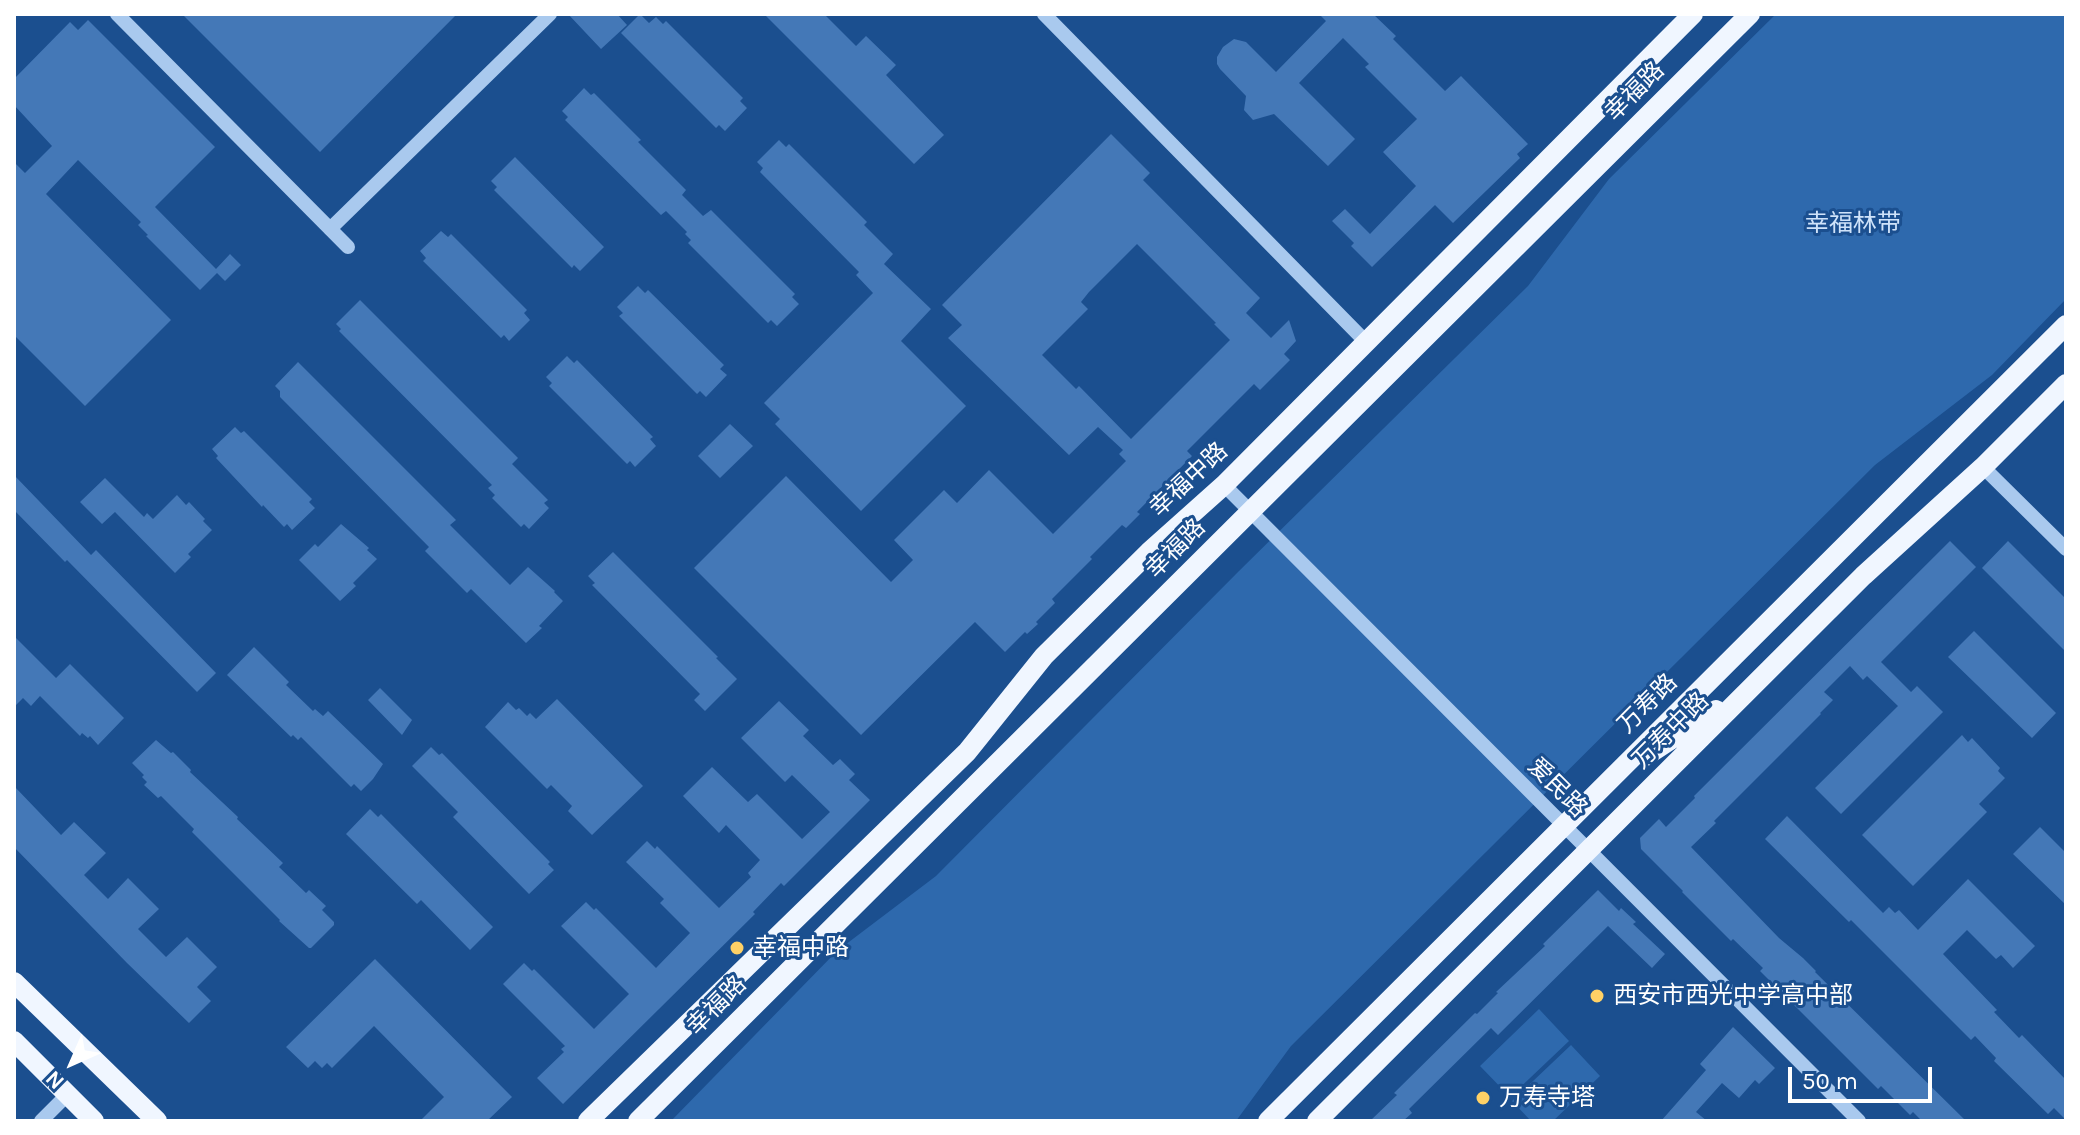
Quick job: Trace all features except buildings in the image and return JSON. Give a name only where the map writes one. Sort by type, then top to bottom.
[{"type":"main road","name":"幸福中路","points":[[588,1121],[967,752],[1044,656],[1149,552],[1224,485],[1693,14]]},
{"type":"main road","name":"幸福路","points":[[638,1121],[1750,14]]},
{"type":"main road","name":"万寿路","points":[[1268,1121],[2066,325]]},
{"type":"main road","name":"万寿中路","points":[[1317,1121],[1863,576],[1983,467],[2066,384]]},
{"type":"main road","points":[[1609,780],[1753,686]]},
{"type":"main road","points":[[14,982],[157,1121]]},
{"type":"main road","points":[[14,1041],[94,1121]]},
{"type":"street","points":[[117,14],[348,247]]},
{"type":"street","points":[[330,229],[550,14]]},
{"type":"street","points":[[1044,14],[1366,342]]},
{"type":"street","points":[[1983,467],[2066,549]]},
{"type":"street","name":"爱民路","points":[[1224,485],[1859,1121]]},
{"type":"street","points":[[41,1121],[67,1095]]},
{"type":"green space","name":"幸福林带","points":[[1776,14],[2066,14],[2066,299],[1992,375],[1875,465],[1291,1046],[1236,1121],[671,1121],[837,951],[936,876],[1528,286],[1609,179]]},
{"type":"green space","points":[[1539,1009],[1569,1041],[1510,1097],[1480,1066]]},
{"type":"green space","points":[[1571,1045],[1600,1076],[1553,1121],[1531,1121],[1512,1101]]},
{"type":"place","name":"幸福中路","points":[[737,948]]},
{"type":"place","name":"西安市西光中学高中部","points":[[1597,996]]},
{"type":"place","name":"万寿寺塔","points":[[1483,1098]]}]
